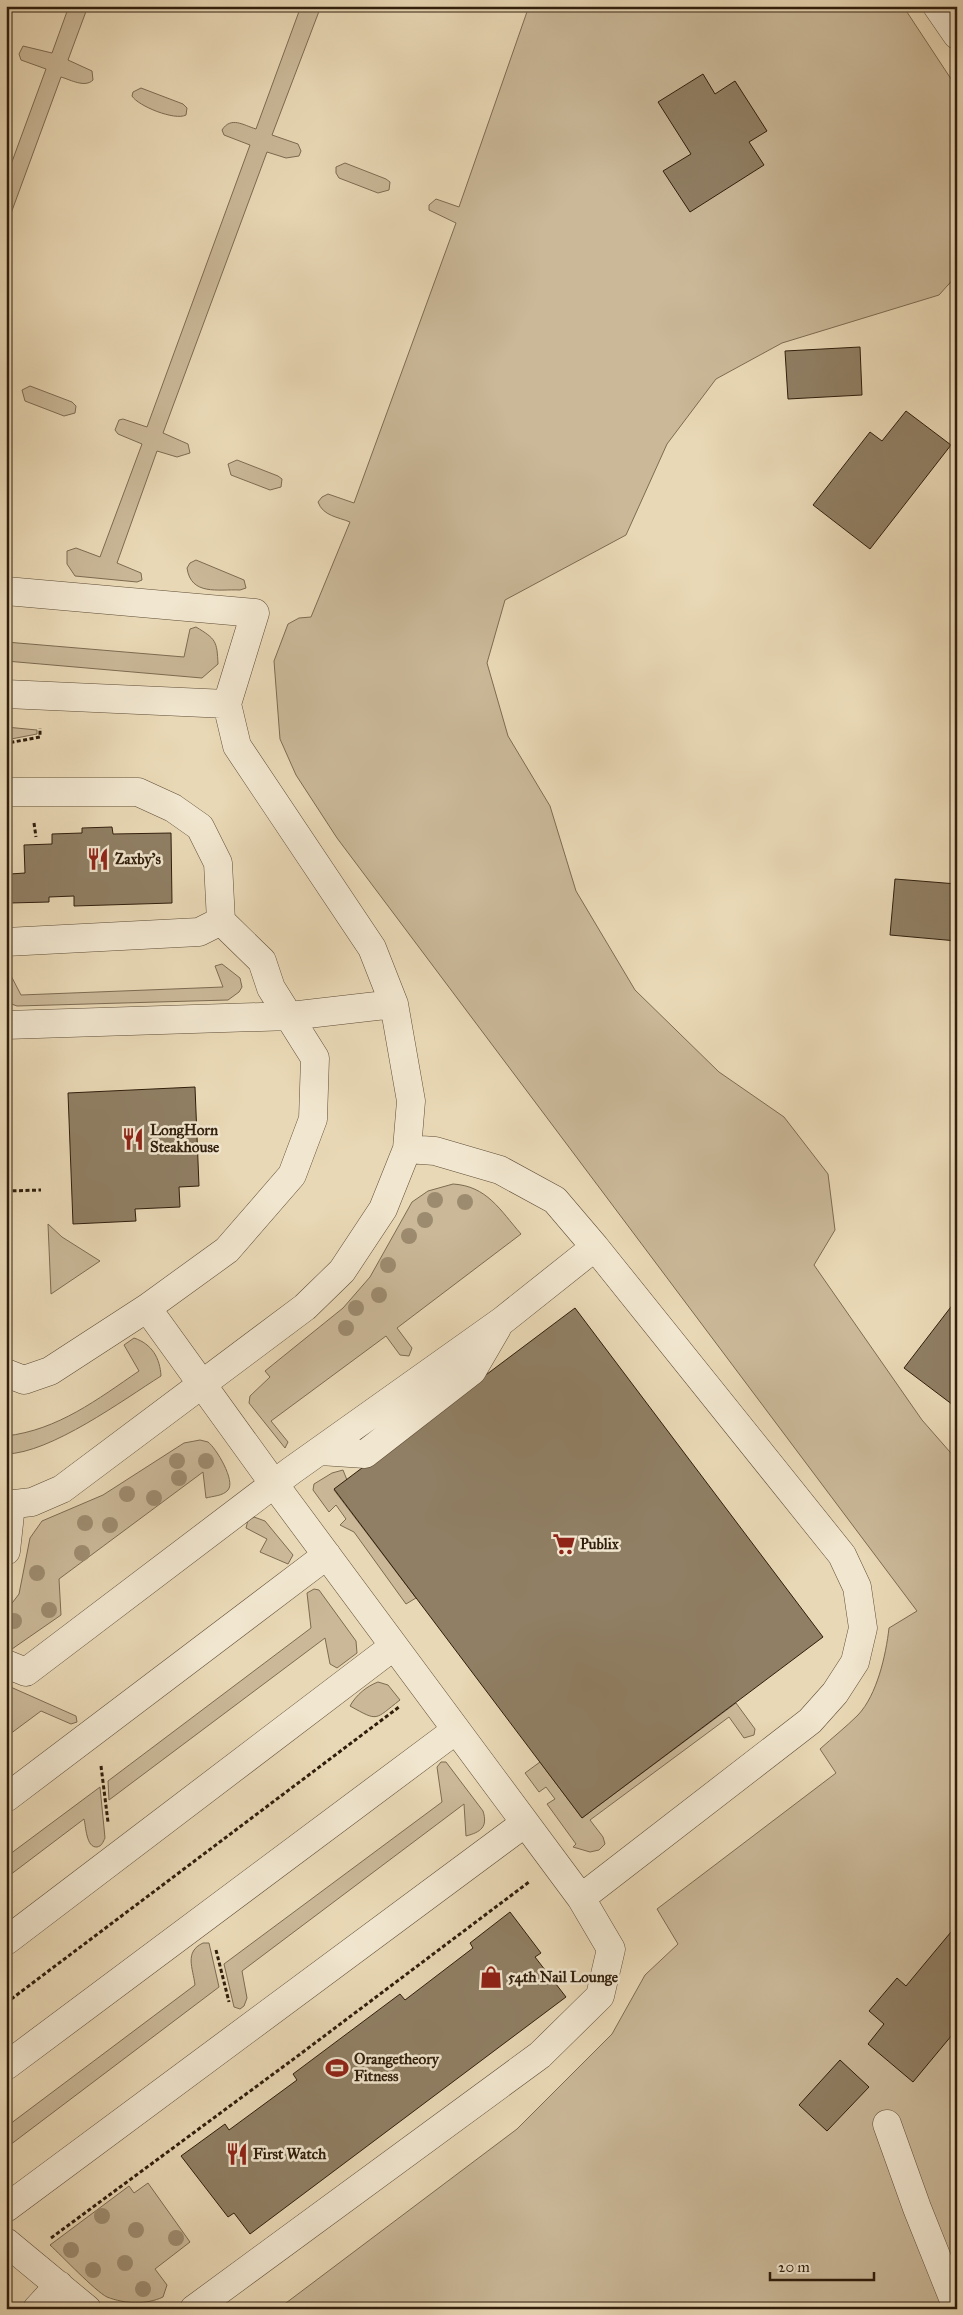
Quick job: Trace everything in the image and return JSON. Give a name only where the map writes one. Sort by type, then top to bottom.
[{"type":"street","points":[[937,6],[957,35]]},
{"type":"street","points":[[6,591],[255,613],[228,704],[237,746],[372,948],[394,1004],[411,1101],[407,1149],[383,1209],[342,1271],[305,1307],[62,1489],[32,1502],[9,1505],[6,1551]]},
{"type":"street","points":[[6,694],[228,704]]},
{"type":"street","points":[[6,792],[138,792],[173,808],[200,827],[218,863],[221,921],[262,962],[271,988],[315,1058],[314,1119],[292,1175],[227,1250],[147,1308],[50,1372],[24,1380],[6,1373]]},
{"type":"street","points":[[6,942],[199,932],[221,921]]},
{"type":"street","points":[[6,1025],[290,1016],[394,1004]]},
{"type":"street","points":[[407,1149],[435,1150],[500,1170],[555,1200],[842,1554],[857,1587],[863,1628],[856,1662],[835,1693],[810,1721],[581,1898]]},
{"type":"street","points":[[6,1664],[26,1672],[274,1484],[502,1321],[595,1247]]},
{"type":"street","points":[[147,1308],[201,1385],[581,1898],[611,1949],[600,1996],[540,2055],[194,2309]]},
{"type":"street","points":[[6,1798],[96,1728],[327,1556]]},
{"type":"street","points":[[6,1941],[394,1646]]},
{"type":"street","points":[[6,2066],[456,1730]]},
{"type":"street","points":[[6,2208],[525,1823]]},
{"type":"street","points":[[887,2124],[917,2208],[957,2308]]},
{"type":"street","points":[[15,2250],[87,2309]]},
{"type":"street","points":[[36,2309],[59,2285]]},
{"type":"path","points":[[6,1191],[41,1190]]},
{"type":"path","points":[[6,2003],[425,1688]]},
{"type":"path","points":[[96,1728],[113,1860]]},
{"type":"path","points":[[15,2250],[307,2050],[526,1884],[553,1861]]},
{"type":"path","points":[[208,1915],[237,2036]]},
{"type":"shaded area","points":[[69,6],[88,6],[68,60],[92,71],[93,80],[82,83],[61,77],[6,227],[6,178],[46,69],[21,60],[19,54],[23,46],[52,53]]},
{"type":"shaded area","points":[[301,6],[321,6],[272,135],[298,144],[301,151],[299,156],[286,158],[267,152],[163,433],[188,444],[190,453],[177,457],[157,451],[117,563],[141,573],[142,580],[137,582],[75,576],[67,564],[67,551],[76,548],[100,557],[142,444],[118,434],[115,430],[119,420],[123,419],[147,427],[250,145],[224,135],[222,130],[229,123],[233,122],[256,129]]},
{"type":"shaded area","points":[[529,6],[903,6],[957,88],[957,275],[939,295],[782,343],[716,379],[667,444],[626,535],[505,600],[487,663],[508,736],[550,806],[576,891],[635,990],[719,1072],[784,1117],[828,1174],[835,1230],[814,1265],[922,1420],[957,1460],[957,2309],[278,2309],[517,2129],[612,2034],[645,1975],[678,1944],[657,1909],[836,1773],[820,1749],[865,1707],[880,1674],[889,1628],[917,1611],[337,838],[296,775],[280,739],[274,661],[288,624],[299,618],[311,617],[350,522],[327,513],[320,507],[318,502],[328,494],[354,503],[456,223],[429,210],[429,205],[436,199],[459,207]]},
{"type":"shaded area","points":[[141,88],[183,104],[187,108],[186,115],[174,116],[141,104],[132,96],[133,92]]},
{"type":"shaded area","points":[[345,163],[386,179],[390,182],[389,190],[378,193],[339,178],[336,173],[336,167]]},
{"type":"shaded area","points":[[30,386],[72,402],[76,406],[75,413],[64,416],[25,401],[22,390]]},
{"type":"shaded area","points":[[237,460],[278,476],[282,479],[281,487],[270,490],[231,475],[228,464]]},
{"type":"shaded area","points":[[196,560],[244,580],[246,588],[240,590],[215,590],[200,587],[194,583],[187,568],[190,563]]},
{"type":"shaded area","points":[[196,627],[214,641],[217,650],[218,664],[202,678],[6,661],[6,642],[184,657],[190,629]]},
{"type":"shaded area","points":[[6,727],[37,730],[37,734],[6,740]]},
{"type":"shaded area","points":[[222,964],[240,978],[242,987],[239,992],[228,1000],[17,1006],[6,1002],[6,966],[21,995],[223,987],[215,966]]},
{"type":"shaded area","points":[[453,1184],[475,1189],[484,1194],[499,1208],[521,1234],[397,1328],[412,1348],[409,1356],[400,1355],[386,1336],[271,1421],[288,1442],[285,1448],[249,1403],[250,1396],[270,1377],[265,1371],[343,1308],[370,1277],[412,1202],[428,1191]]},
{"type":"shaded area","points":[[48,1224],[62,1237],[100,1261],[51,1294]]},
{"type":"shaded area","points":[[134,1338],[146,1344],[154,1352],[159,1363],[161,1376],[86,1424],[65,1435],[44,1445],[6,1454],[6,1436],[25,1433],[43,1427],[77,1412],[139,1371],[124,1345]]},
{"type":"shaded area","points":[[200,1440],[208,1442],[220,1457],[229,1480],[230,1486],[228,1490],[221,1495],[206,1498],[203,1472],[59,1579],[61,1615],[12,1649],[6,1645],[6,1611],[19,1594],[30,1538],[42,1521],[103,1495],[184,1443]]},
{"type":"shaded area","points":[[343,1470],[347,1480],[334,1490],[416,1598],[406,1604],[354,1532],[340,1525],[346,1519],[336,1505],[329,1512],[313,1490],[314,1484],[332,1473]]},
{"type":"shaded area","points":[[254,1517],[265,1521],[293,1555],[288,1564],[260,1552],[267,1539],[246,1528],[248,1520]]},
{"type":"shaded area","points":[[314,1589],[319,1590],[356,1641],[357,1653],[337,1668],[330,1664],[325,1638],[109,1800],[108,1781],[311,1628],[307,1593]]},
{"type":"shaded area","points":[[378,1682],[388,1685],[400,1700],[385,1712],[376,1716],[366,1715],[350,1706],[362,1691]]},
{"type":"shaded area","points":[[6,1685],[76,1716],[77,1722],[71,1724],[41,1711],[6,1737]]},
{"type":"shaded area","points":[[736,1703],[755,1729],[754,1735],[744,1738],[729,1717],[590,1820],[603,1837],[605,1844],[599,1850],[590,1852],[573,1847],[576,1844],[547,1804],[555,1799],[546,1787],[539,1792],[525,1773],[540,1762],[582,1818]]},
{"type":"shaded area","points":[[441,1762],[446,1762],[483,1811],[485,1821],[482,1828],[476,1833],[466,1836],[464,1804],[242,1971],[247,1998],[244,2006],[240,2009],[234,2007],[224,1964],[442,1802],[437,1767]]},
{"type":"shaded area","points":[[100,1787],[105,1838],[101,1845],[97,1847],[91,1844],[87,1836],[84,1819],[6,1878],[6,1857]]},
{"type":"shaded area","points":[[203,1943],[209,1943],[219,1987],[6,2148],[6,2127],[195,1985],[191,1961],[193,1951]]},
{"type":"shaded area","points":[[148,2183],[190,2242],[155,2269],[167,2285],[163,2297],[143,2302],[128,2302],[107,2297],[78,2273],[50,2245],[129,2186],[134,2193]]},
{"type":"building","points":[[703,74],[715,94],[735,81],[767,131],[749,142],[764,165],[690,212],[663,171],[691,154],[658,102]]},
{"type":"building","points":[[860,347],[862,395],[788,399],[785,351]]},
{"type":"building","points":[[906,411],[951,445],[870,549],[813,505],[870,432],[882,441]]},
{"type":"building","name":"Zaxby's","points":[[112,827],[113,834],[171,833],[172,903],[74,906],[74,896],[49,897],[49,902],[10,903],[10,874],[25,873],[24,845],[52,844],[52,834],[82,833],[82,828]]},
{"type":"building","points":[[895,879],[957,884],[957,941],[890,935]]},
{"type":"building","name":"LongHorn Steakhouse","points":[[195,1087],[199,1186],[179,1187],[180,1207],[135,1209],[136,1221],[73,1224],[68,1093]]},
{"type":"building","points":[[957,1299],[957,1408],[904,1368]]},
{"type":"building","name":"Publix","points":[[575,1308],[823,1637],[582,1818],[334,1489]]},
{"type":"building","points":[[510,1912],[541,1953],[535,1957],[566,1997],[250,2234],[234,2213],[228,2217],[181,2156],[225,2124],[229,2130],[297,2080],[293,2074],[400,1994],[405,2000],[473,1948],[470,1943]]},
{"type":"building","points":[[951,1932],[957,1938],[957,2029],[913,2082],[868,2044],[884,2024],[869,2011],[897,1978],[906,1986]]},
{"type":"building","points":[[840,2060],[869,2087],[827,2131],[799,2105]]},
{"type":"place","name":"Zaxby's","points":[[98,859]]},
{"type":"place","name":"LongHorn Steakhouse","points":[[133,1139]]},
{"type":"place","name":"Publix","points":[[564,1544]]},
{"type":"place","name":"54th Nail Lounge","points":[[491,1977]]},
{"type":"place","name":"Orangetheory Fitness","points":[[337,2068]]},
{"type":"place","name":"First Watch","points":[[237,2154]]}]
